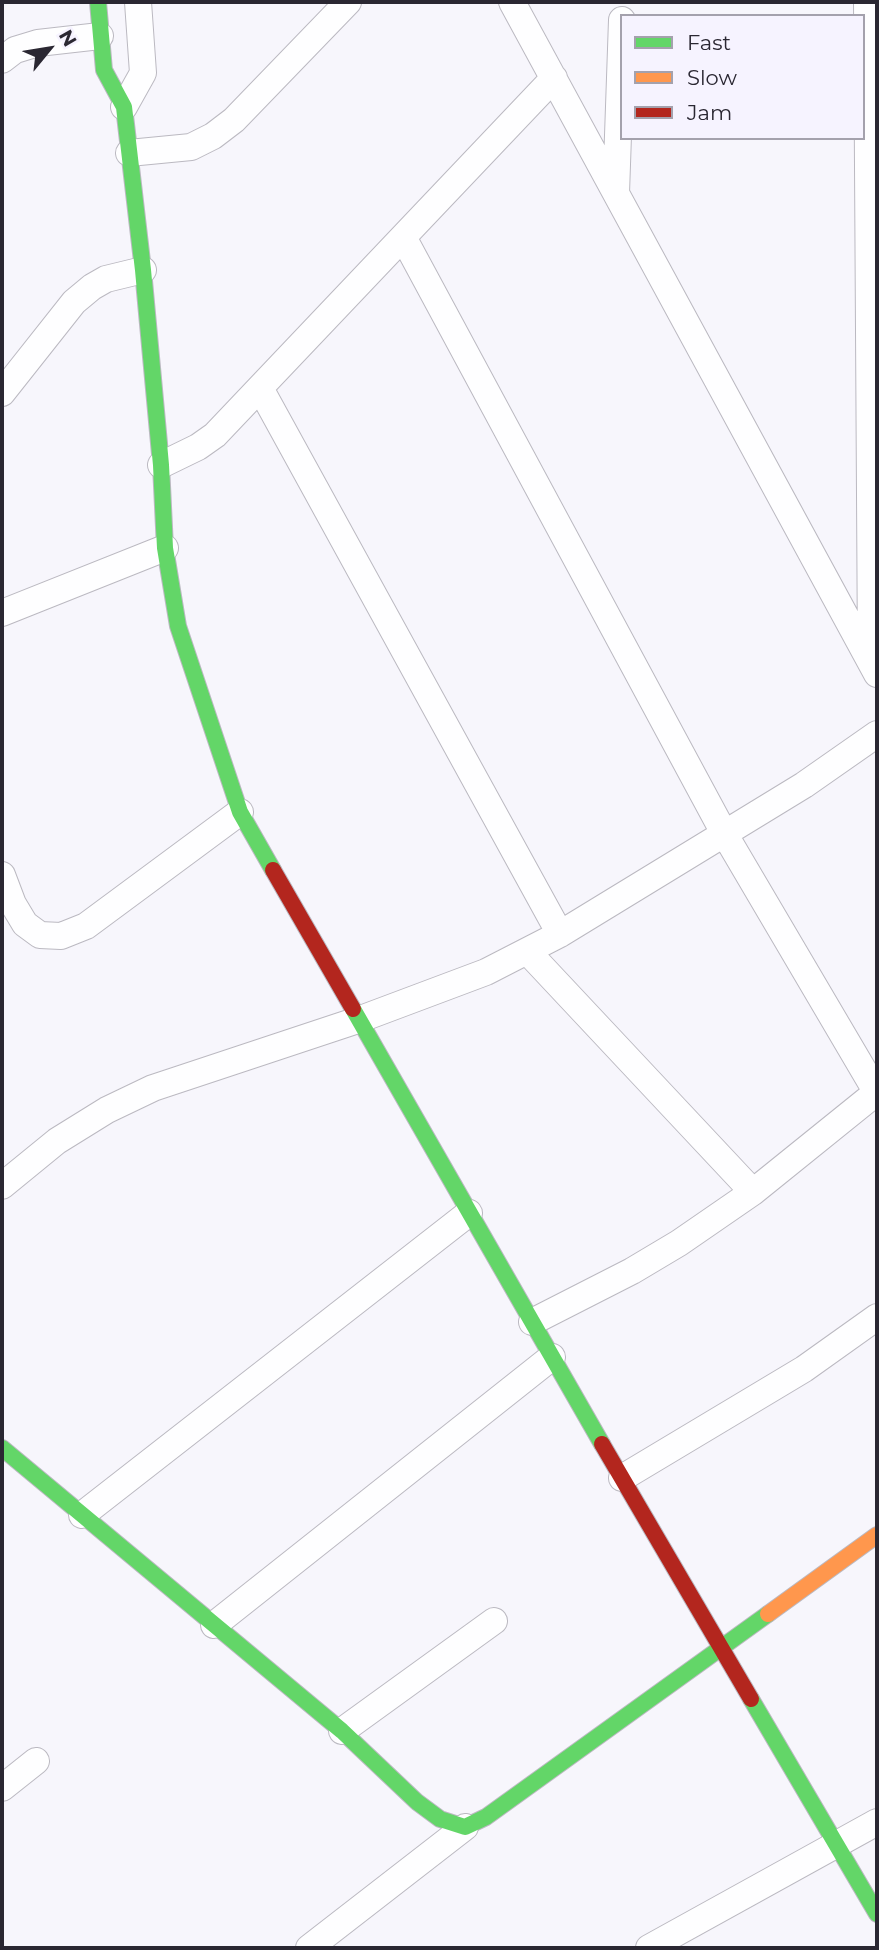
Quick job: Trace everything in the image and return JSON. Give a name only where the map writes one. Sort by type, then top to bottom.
[{"type":"street","points":[[97,2],[104,70],[124,107],[143,270],[161,465],[165,548],[178,626],[240,812],[622,1478],[877,1913]]},
{"type":"street","points":[[124,107],[143,73],[138,2]]},
{"type":"street","points":[[129,153],[191,147],[213,136],[234,120],[348,2]]},
{"type":"street","points":[[512,2],[874,668]]},
{"type":"street","points":[[867,2],[874,668]]},
{"type":"street","points":[[2,60],[15,50],[38,43],[100,36]]},
{"type":"street","points":[[616,194],[620,77]]},
{"type":"street","points":[[161,465],[198,447],[215,435],[554,78]]},
{"type":"street","points":[[403,237],[724,833],[877,1092],[753,1192],[680,1243],[532,1322]]},
{"type":"street","points":[[2,393],[74,302],[106,279],[143,270]]},
{"type":"street","points":[[260,388],[560,934]]},
{"type":"street","points":[[2,613],[165,548]]},
{"type":"street","points":[[2,1186],[57,1141],[107,1110],[153,1088],[358,1020],[486,972],[560,934],[804,785],[877,734]]},
{"type":"street","points":[[2,875],[13,904],[25,925],[40,935],[61,936],[86,926],[240,812]]},
{"type":"street","points":[[527,951],[753,1192]]},
{"type":"street","points":[[82,1515],[469,1213]]},
{"type":"street","points":[[622,1478],[804,1369],[877,1317]]},
{"type":"street","points":[[214,1625],[552,1357]]},
{"type":"street","points":[[2,1448],[342,1731],[417,1802],[440,1819],[465,1827]]},
{"type":"street","points":[[309,1948],[465,1827],[486,1817],[877,1535]]},
{"type":"street","points":[[342,1731],[494,1620]]},
{"type":"street","points":[[2,1788],[36,1761]]},
{"type":"street","points":[[649,1948],[877,1822]]},
{"type":"traffic: fast","points":[[98,2],[104,70],[124,107],[143,270],[161,465],[165,548],[178,626],[240,812],[273,870]]},
{"type":"traffic: fast","points":[[353,1009],[602,1444]]},
{"type":"traffic: fast","points":[[2,1448],[342,1731],[417,1802],[440,1819],[465,1827],[486,1817],[768,1614]]},
{"type":"traffic: fast","points":[[751,1699],[877,1914]]},
{"type":"traffic: slow","points":[[768,1614],[877,1535]]},
{"type":"traffic: jam","points":[[273,870],[353,1009]]},
{"type":"traffic: jam","points":[[602,1444],[751,1699]]}]
